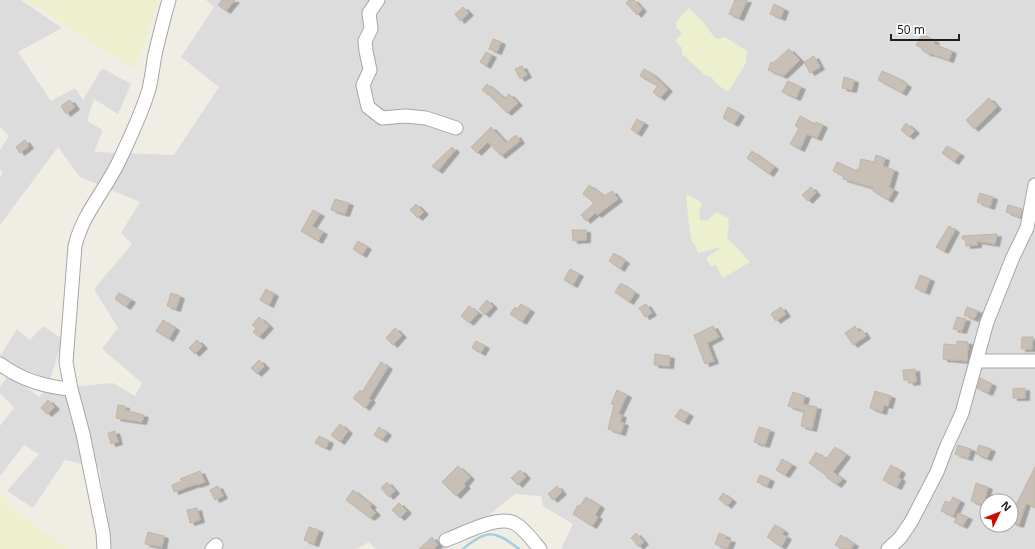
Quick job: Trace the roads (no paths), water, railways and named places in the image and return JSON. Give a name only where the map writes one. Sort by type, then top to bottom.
[{"type":"street","points":[[104,549],[103,533],[83,434],[71,389],[66,354],[75,246],[78,232],[109,181],[141,110],[149,88],[156,51],[169,0]]},
{"type":"street","points":[[378,0],[369,13],[371,29],[365,41],[370,70],[363,85],[368,107],[382,118],[405,116],[426,118],[456,128]]},
{"type":"street","points":[[888,549],[900,538],[911,522],[937,472],[962,413],[987,322],[1013,257],[1027,228],[1035,184]]},
{"type":"street","points":[[976,360],[1035,361]]},
{"type":"street","points":[[0,364],[15,374],[53,387],[71,389]]},
{"type":"street","points":[[446,540],[484,525],[502,521],[514,523],[526,533],[540,549]]},
{"type":"waterway","points":[[463,549],[478,538],[491,534],[504,538],[519,549]]}]
